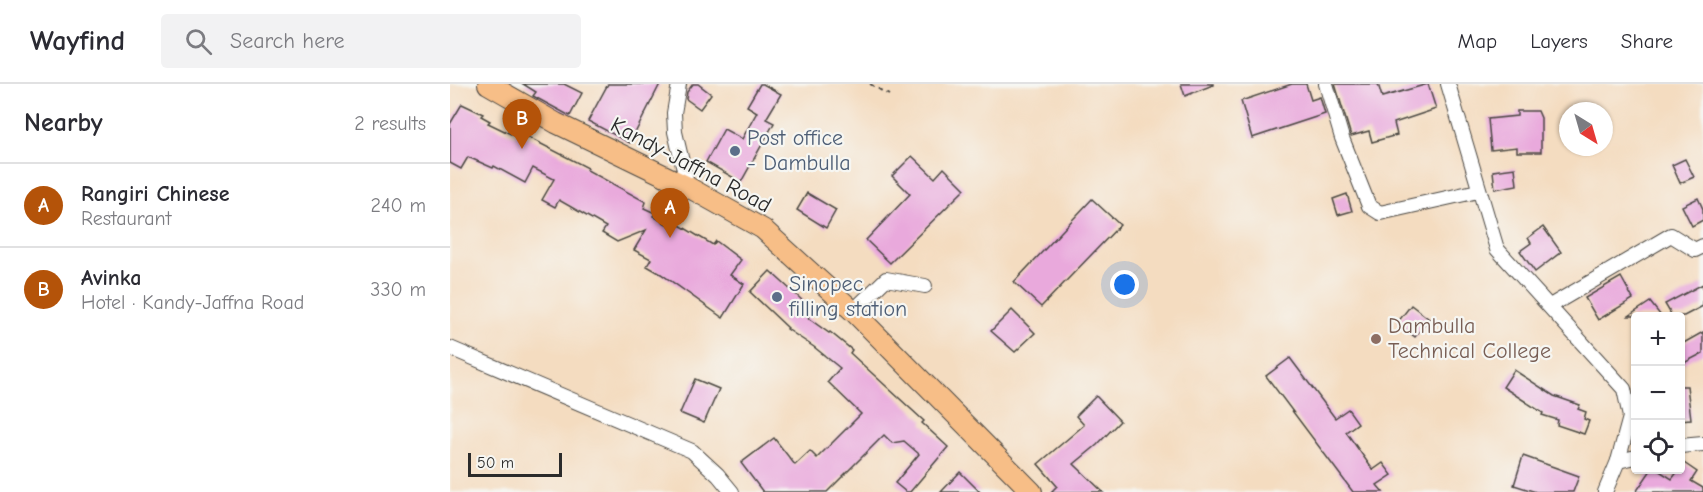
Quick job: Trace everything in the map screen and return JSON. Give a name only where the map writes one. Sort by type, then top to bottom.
[{"type":"highway","name":"Kandy-Jaffna Road","points":[[488,84],[556,123],[688,187],[764,229],[853,311],[1032,492]]},
{"type":"street","points":[[679,84],[674,113],[675,132],[688,187]]},
{"type":"street","points":[[1326,84],[1342,138],[1369,206],[1380,213],[1479,190]]},
{"type":"street","points":[[1448,84],[1497,249],[1624,388],[1630,417],[1618,461],[1605,492]]},
{"type":"street","points":[[1550,306],[1671,235],[1695,250],[1703,246]]},
{"type":"street","points":[[853,311],[886,279],[925,286]]},
{"type":"street","points":[[450,348],[692,451],[718,475],[732,492]]},
{"type":"street","points":[[1685,446],[1703,444]]},
{"type":"street","points":[[1618,461],[1631,458]]},
{"type":"path","points":[[870,84],[889,94]]},
{"type":"building","points":[[523,84],[564,84],[582,93],[570,116],[533,96],[536,92]]},
{"type":"building","points":[[608,84],[660,84],[630,143],[588,121]]},
{"type":"building","points":[[693,84],[698,84],[711,94],[700,109],[686,99],[687,92]]},
{"type":"building","name":"Post office - Dambulla","points":[[760,84],[781,94],[766,119],[774,123],[741,182],[706,162],[724,129],[742,139],[757,112],[747,106]]},
{"type":"building","points":[[1181,84],[1213,84],[1213,85],[1185,96]]},
{"type":"building","points":[[1292,84],[1306,84],[1311,100],[1320,97],[1325,114],[1252,138],[1241,101]]},
{"type":"building","points":[[1335,84],[1378,84],[1382,97],[1428,84],[1436,109],[1394,123],[1397,135],[1372,142],[1369,131],[1351,136]]},
{"type":"building","points":[[462,104],[483,114],[481,116],[490,121],[488,123],[515,136],[518,132],[588,168],[587,170],[646,202],[644,208],[655,213],[653,216],[670,226],[673,221],[713,245],[716,241],[741,260],[730,275],[744,284],[723,318],[647,266],[651,259],[634,250],[646,230],[617,242],[602,233],[606,227],[559,200],[555,207],[542,200],[554,179],[533,168],[525,183],[494,166],[493,168],[468,157],[461,169],[450,163],[450,124]]},
{"type":"building","points":[[1517,111],[1538,111],[1541,118],[1541,152],[1517,152],[1517,147],[1491,150],[1488,119],[1517,116]]},
{"type":"building","points":[[912,156],[935,178],[944,168],[965,189],[890,263],[866,240],[910,194],[892,176]]},
{"type":"building","points":[[1685,159],[1694,177],[1680,183],[1672,165]]},
{"type":"building","points":[[1515,168],[1517,185],[1495,189],[1493,171]]},
{"type":"building","points":[[807,193],[836,210],[826,228],[797,210]]},
{"type":"building","points":[[1347,194],[1352,211],[1338,215],[1333,199]]},
{"type":"building","points":[[1698,198],[1703,209],[1703,220],[1692,226],[1682,206]]},
{"type":"building","points":[[1092,199],[1120,225],[1041,307],[1014,282]]},
{"type":"building","points":[[1543,227],[1561,252],[1535,272],[1520,251],[1531,243],[1528,238]]},
{"type":"building","points":[[770,271],[803,301],[797,308],[852,350],[850,353],[924,421],[922,423],[948,447],[910,492],[906,492],[895,483],[919,454],[904,441],[892,443],[884,435],[827,492],[763,492],[741,463],[774,438],[795,465],[810,451],[817,458],[861,414],[828,382],[840,368],[787,329],[750,292]]},
{"type":"building","points":[[1621,277],[1633,299],[1598,320],[1585,298]]},
{"type":"building","points":[[1703,284],[1703,306],[1685,315],[1685,312],[1670,312],[1665,304]]},
{"type":"building","points":[[1650,302],[1658,312],[1635,312]]},
{"type":"building","points":[[1411,305],[1429,319],[1415,337],[1397,323]]},
{"type":"building","points":[[1012,310],[1035,333],[1015,352],[991,331]]},
{"type":"building","points":[[1703,332],[1703,353],[1685,362],[1685,342]]},
{"type":"building","points":[[1290,358],[1335,418],[1348,409],[1358,423],[1346,432],[1373,470],[1383,463],[1392,475],[1377,485],[1383,492],[1353,492],[1266,376]]},
{"type":"building","points":[[1514,370],[1554,396],[1580,405],[1578,409],[1586,412],[1584,419],[1589,421],[1584,434],[1557,425],[1558,420],[1542,415],[1543,413],[1503,387]]},
{"type":"building","points":[[695,379],[719,389],[704,423],[680,413]]},
{"type":"building","points":[[1685,386],[1687,386],[1691,419],[1685,420]]},
{"type":"building","points":[[1096,396],[1120,421],[1097,445],[1074,464],[1103,492],[1051,492],[1057,486],[1038,464],[1084,425],[1076,416]]},
{"type":"building","points":[[1523,456],[1579,476],[1573,492],[1536,492],[1514,485]]},
{"type":"building","points":[[1685,464],[1697,472],[1691,481],[1703,488],[1703,492],[1636,492],[1648,474],[1664,474],[1672,479],[1676,474],[1685,474]]},
{"type":"building","points":[[960,472],[980,492],[941,492]]},
{"type":"place","name":"Avinka","points":[[522,149]]},
{"type":"place","name":"Post office - Dambulla","points":[[735,151]]},
{"type":"place","name":"Rangiri Chinese","points":[[670,238]]},
{"type":"place","name":"Sinopec filling station","points":[[777,297]]},
{"type":"place","name":"Dambulla Technical College","points":[[1376,339]]}]
